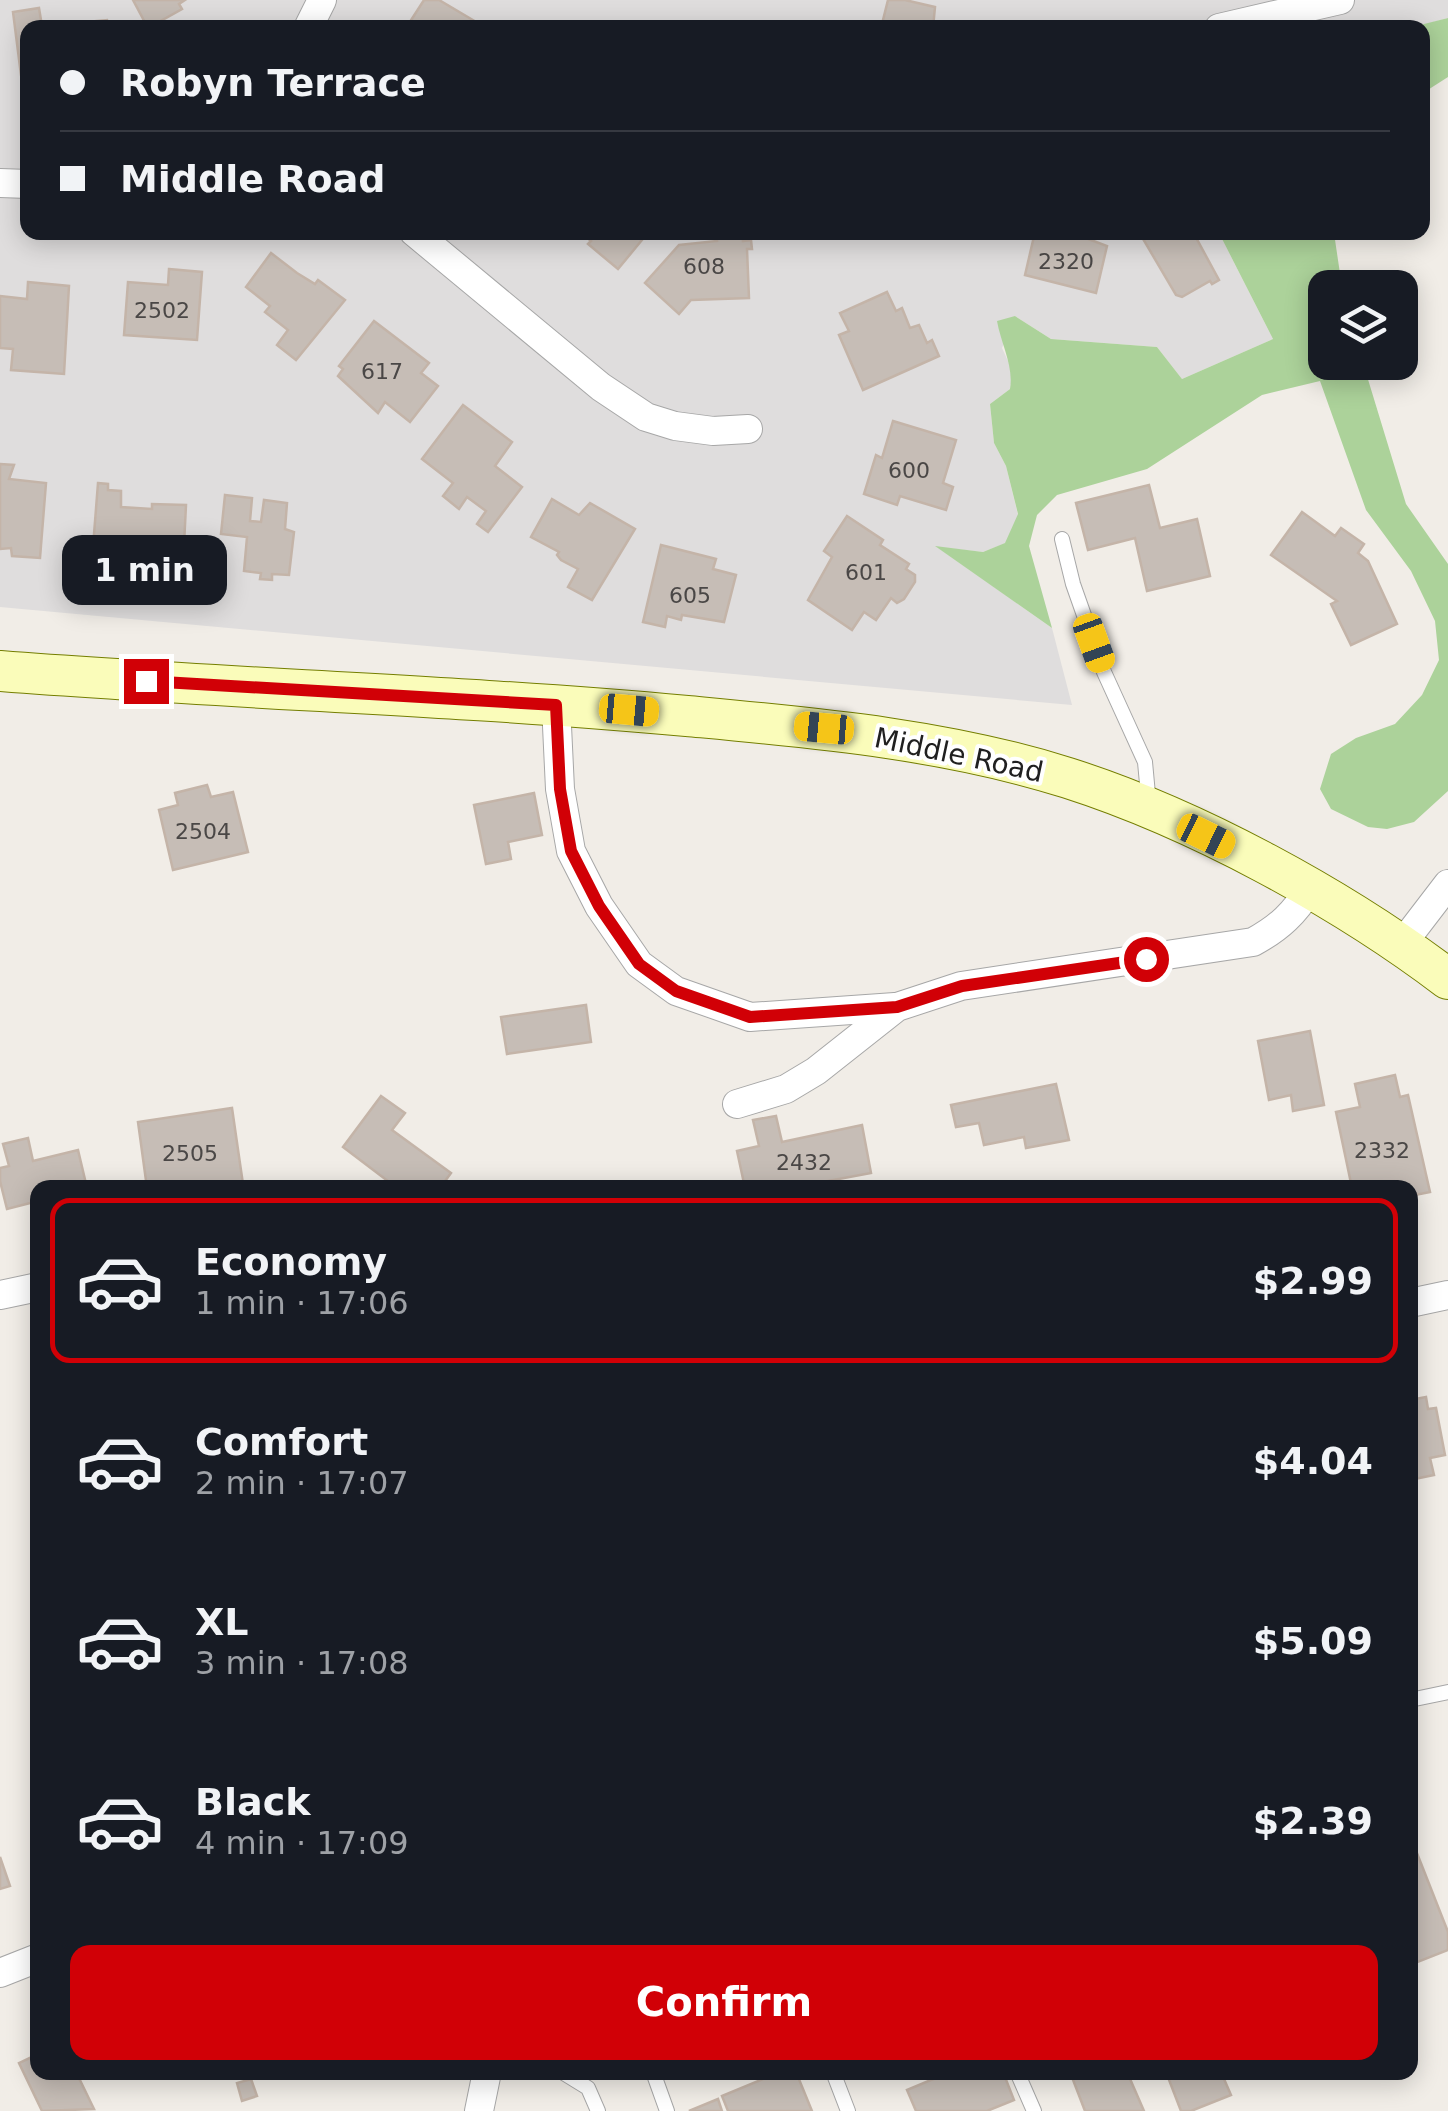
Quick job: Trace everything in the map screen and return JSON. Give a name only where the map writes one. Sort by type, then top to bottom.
[{"type":"main road","name":"Middle Road","points":[[0,670],[556,705],[824,728],[939,746],[1068,778],[1150,810],[1310,888],[1402,944],[1448,979]]},
{"type":"street","points":[[1254,20],[1340,0]]},
{"type":"street","points":[[424,240],[601,387],[646,418],[713,431],[748,429]]},
{"type":"street","points":[[556,705],[560,789],[571,851],[599,906],[639,964],[676,991],[750,1017],[897,1007],[962,986],[1253,942],[1278,928],[1298,908],[1310,888]]},
{"type":"street","points":[[1402,944],[1448,884]]},
{"type":"street","points":[[737,1104],[786,1089],[816,1071],[897,1007]]},
{"type":"street","points":[[0,1295],[30,1289]]},
{"type":"street","points":[[1418,1302],[1448,1295]]},
{"type":"street","points":[[0,1974],[30,1961]]},
{"type":"street","points":[[479,2111],[485,2080]]},
{"type":"lane","points":[[1062,539],[1072,584],[1104,672],[1145,762],[1150,810]]},
{"type":"lane","points":[[1418,1698],[1448,1692]]},
{"type":"lane","points":[[575,2080],[588,2088],[598,2111]]},
{"type":"lane","points":[[656,2080],[667,2111]]},
{"type":"lane","points":[[836,2080],[848,2111]]},
{"type":"lane","points":[[1020,2080],[1034,2111]]},
{"type":"shaded area","points":[[0,0],[1448,0],[1448,18],[1430,23],[20,20],[20,240],[1223,240],[1273,339],[1182,379],[1157,347],[1051,339],[1015,316],[1002,348],[1013,372],[1010,389],[990,404],[994,443],[1006,466],[1018,515],[1006,543],[983,552],[937,547],[1052,628],[1072,705],[0,607]]},
{"type":"green space","points":[[1448,18],[1448,77],[1430,89],[1430,22]]},
{"type":"green space","points":[[1223,240],[1335,240],[1339,270],[1308,270],[1308,380],[1368,380],[1406,504],[1448,564],[1448,791],[1414,822],[1387,829],[1368,827],[1331,809],[1320,789],[1331,754],[1356,738],[1395,724],[1422,695],[1439,660],[1435,621],[1411,571],[1366,510],[1320,381],[1262,395],[1147,469],[1057,495],[1037,515],[1029,546],[1052,628],[935,546],[983,552],[1005,543],[1018,514],[1006,466],[994,443],[990,404],[1010,389],[1011,380],[997,321],[1015,316],[1051,339],[1157,347],[1182,379],[1273,339]]},
{"type":"building","points":[[133,0],[185,0],[179,4],[182,9],[162,20],[144,20]]},
{"type":"building","points":[[424,0],[439,0],[473,20],[411,20]]},
{"type":"building","points":[[888,0],[935,7],[934,20],[883,20]]},
{"type":"building","points":[[39,8],[41,20],[20,20],[20,67],[13,12]]},
{"type":"building","points":[[642,240],[618,269],[588,244]]},
{"type":"building","points":[[751,240],[752,249],[747,249],[749,298],[691,300],[679,314],[645,283],[679,245]]},
{"type":"building","points":[[1033,240],[1091,240],[1107,246],[1096,293],[1025,275]]},
{"type":"building","points":[[1144,240],[1197,240],[1219,280],[1182,297],[1176,295]]},
{"type":"building","points":[[271,253],[345,300],[296,360],[277,345],[288,330],[265,312],[270,306],[246,287]]},
{"type":"building","points":[[169,269],[202,272],[197,340],[124,335],[128,282],[168,285]]},
{"type":"building","points":[[28,282],[69,286],[64,374],[11,370],[13,349],[0,348],[0,296],[27,299]]},
{"type":"building","points":[[887,292],[896,311],[902,308],[910,328],[919,325],[927,343],[932,340],[939,356],[863,390],[839,335],[849,331],[840,313]]},
{"type":"building","points":[[374,321],[429,363],[421,373],[438,386],[410,422],[385,402],[378,413],[338,376],[343,369],[339,366]]},
{"type":"building","points":[[463,405],[512,442],[495,466],[522,487],[488,532],[477,524],[486,511],[467,497],[459,509],[443,496],[453,483],[422,459]]},
{"type":"building","points":[[893,421],[956,440],[943,483],[953,487],[946,510],[900,496],[897,505],[864,494],[876,455],[882,458]]},
{"type":"building","points":[[0,464],[14,465],[9,479],[46,483],[40,558],[12,556],[11,548],[0,549]]},
{"type":"building","points":[[98,483],[108,484],[108,490],[121,491],[121,507],[186,505],[184,545],[148,544],[148,563],[92,560]]},
{"type":"building","points":[[1149,485],[1160,528],[1197,519],[1210,576],[1147,591],[1135,538],[1088,550],[1076,503]]},
{"type":"building","points":[[225,495],[252,498],[250,521],[261,522],[264,500],[287,503],[285,529],[294,532],[289,575],[272,574],[272,580],[260,579],[261,573],[244,571],[247,537],[221,534]]},
{"type":"building","points":[[552,499],[579,515],[590,503],[635,529],[592,600],[568,587],[578,569],[561,560],[559,552],[531,537]]},
{"type":"building","points":[[1302,512],[1335,536],[1341,528],[1364,544],[1358,553],[1368,561],[1397,624],[1351,645],[1331,604],[1337,601],[1271,555]]},
{"type":"building","points":[[847,516],[883,540],[880,545],[909,564],[906,569],[915,575],[904,599],[897,603],[891,598],[876,620],[864,612],[852,630],[808,600],[832,557],[824,551]]},
{"type":"building","points":[[661,545],[716,559],[713,569],[736,575],[724,622],[682,615],[681,620],[667,616],[665,627],[643,622]]},
{"type":"building","points":[[207,785],[211,797],[233,792],[248,852],[173,870],[159,810],[178,805],[175,793]]},
{"type":"building","points":[[534,793],[542,835],[508,842],[511,859],[486,864],[474,805]]},
{"type":"building","points":[[586,1005],[591,1042],[507,1054],[501,1017]]},
{"type":"building","points":[[1310,1031],[1324,1105],[1293,1111],[1291,1095],[1269,1100],[1258,1041]]},
{"type":"building","points":[[1395,1075],[1400,1097],[1408,1095],[1430,1192],[1418,1194],[1418,1180],[1350,1180],[1336,1112],[1360,1107],[1355,1084]]},
{"type":"building","points":[[1056,1084],[1069,1140],[1026,1148],[1024,1137],[984,1145],[979,1123],[956,1127],[951,1105]]},
{"type":"building","points":[[381,1096],[405,1113],[392,1130],[451,1173],[446,1180],[386,1180],[343,1147]]},
{"type":"building","points":[[232,1108],[242,1180],[146,1180],[138,1122]]},
{"type":"building","points":[[776,1116],[782,1142],[862,1125],[871,1173],[833,1180],[743,1180],[737,1151],[759,1146],[753,1120]]},
{"type":"building","points":[[28,1138],[33,1161],[78,1150],[85,1180],[30,1180],[30,1203],[7,1209],[0,1181],[0,1168],[9,1166],[3,1144]]},
{"type":"building","points":[[1426,1397],[1428,1409],[1436,1408],[1445,1455],[1430,1458],[1434,1475],[1418,1478],[1418,1398]]},
{"type":"building","points":[[1418,1856],[1448,1932],[1448,1950],[1418,1962]]},
{"type":"building","points":[[0,1857],[10,1886],[0,1889]]},
{"type":"building","points":[[30,2058],[30,2080],[80,2080],[94,2109],[42,2111],[19,2063]]},
{"type":"building","points":[[251,2080],[257,2096],[242,2101],[237,2083]]},
{"type":"building","points":[[761,2080],[799,2080],[812,2111],[728,2111],[722,2096]]},
{"type":"building","points":[[931,2080],[1006,2080],[1014,2100],[987,2111],[916,2111],[907,2090]]},
{"type":"building","points":[[1073,2080],[1130,2080],[1144,2111],[1085,2111]]},
{"type":"building","points":[[1169,2080],[1224,2080],[1231,2095],[1191,2111],[1181,2111]]},
{"type":"building","points":[[718,2099],[722,2111],[689,2111]]},
{"type":"route","points":[[146,681],[556,705],[560,789],[571,851],[599,906],[639,964],[676,991],[750,1017],[897,1007],[962,986],[1146,959]]}]
